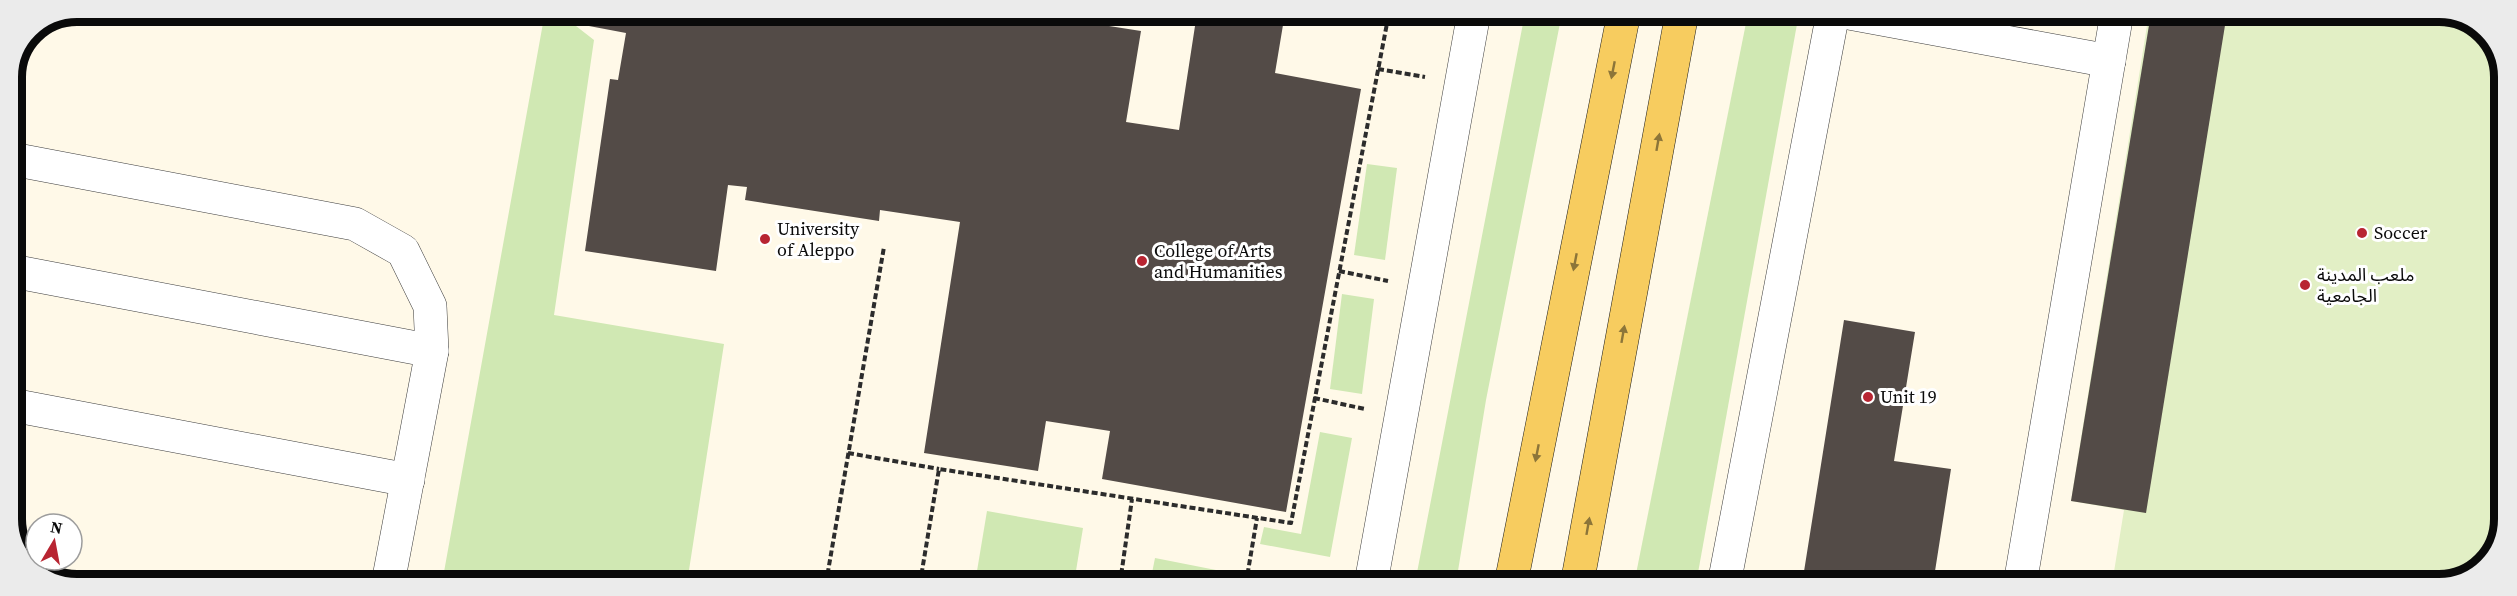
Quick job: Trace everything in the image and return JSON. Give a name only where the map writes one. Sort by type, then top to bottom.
[{"type":"main road","points":[[1513,574],[1622,22]]},
{"type":"main road","points":[[1579,574],[1680,22]]},
{"type":"street","points":[[1373,574],[1472,22]]},
{"type":"street","points":[[1726,574],[1831,22]]},
{"type":"street","points":[[1898,22],[2109,61]]},
{"type":"street","points":[[2022,574],[2116,22]]},
{"type":"street","points":[[22,161],[356,224],[404,251],[430,306],[432,351],[390,574]]},
{"type":"street","points":[[22,273],[432,351]]},
{"type":"street","points":[[23,407],[408,480]]},
{"type":"path","points":[[848,453],[1291,523],[1387,22]]},
{"type":"path","points":[[1378,69],[1461,83]]},
{"type":"path","points":[[828,574],[884,247]]},
{"type":"path","points":[[1339,271],[1424,289]]},
{"type":"path","points":[[1314,398],[1401,416]]},
{"type":"path","points":[[922,574],[939,469]]},
{"type":"path","points":[[1121,574],[1132,499]]},
{"type":"path","points":[[1248,574],[1257,518]]},
{"type":"green space","points":[[543,22],[571,22],[594,40],[554,315],[724,344],[688,574],[444,574]]},
{"type":"green space","points":[[1523,22],[1560,22],[1486,400],[1457,574],[1417,574]]},
{"type":"green space","points":[[1746,22],[1797,22],[1698,574],[1636,574]]},
{"type":"green space","name":"ملعب المدينة الجامعية","points":[[2148,22],[2439,22],[2460,27],[2476,36],[2487,50],[2493,63],[2494,74],[2494,518],[2490,539],[2481,555],[2460,569],[2439,574],[2114,574],[2124,510],[2071,501]]},
{"type":"green space","points":[[1367,164],[1397,168],[1385,260],[1354,255]]},
{"type":"green space","points":[[1342,294],[1374,299],[1362,394],[1330,389]]},
{"type":"green space","points":[[1320,432],[1352,438],[1330,557],[1260,544],[1264,527],[1301,534]]},
{"type":"green space","points":[[987,511],[1083,528],[1075,574],[976,574]]},
{"type":"green space","points":[[1155,558],[1221,571],[1220,574],[1152,574]]},
{"type":"building","name":"College of Arts and Humanities","points":[[590,22],[1084,22],[1141,31],[1126,122],[1179,130],[1196,22],[1284,22],[1275,73],[1361,89],[1286,512],[1102,479],[1110,431],[1046,421],[1038,471],[924,453],[960,222],[880,210],[879,221],[745,200],[747,187],[728,185],[716,271],[585,251],[610,79],[618,80],[626,33],[589,26]]},
{"type":"building","points":[[2150,22],[2226,22],[2146,513],[2071,501]]},
{"type":"building","name":"Unit 19","points":[[1844,320],[1915,332],[1894,461],[1951,469],[1935,574],[1804,574]]},
{"type":"place","name":"Soccer","points":[[2362,233]]},
{"type":"place","name":"University of Aleppo","points":[[765,239]]},
{"type":"place","name":"College of Arts and Humanities","points":[[1142,261]]},
{"type":"place","name":"ملعب المدينة الجامعية","points":[[2305,285]]},
{"type":"place","name":"Unit 19","points":[[1868,397]]}]
